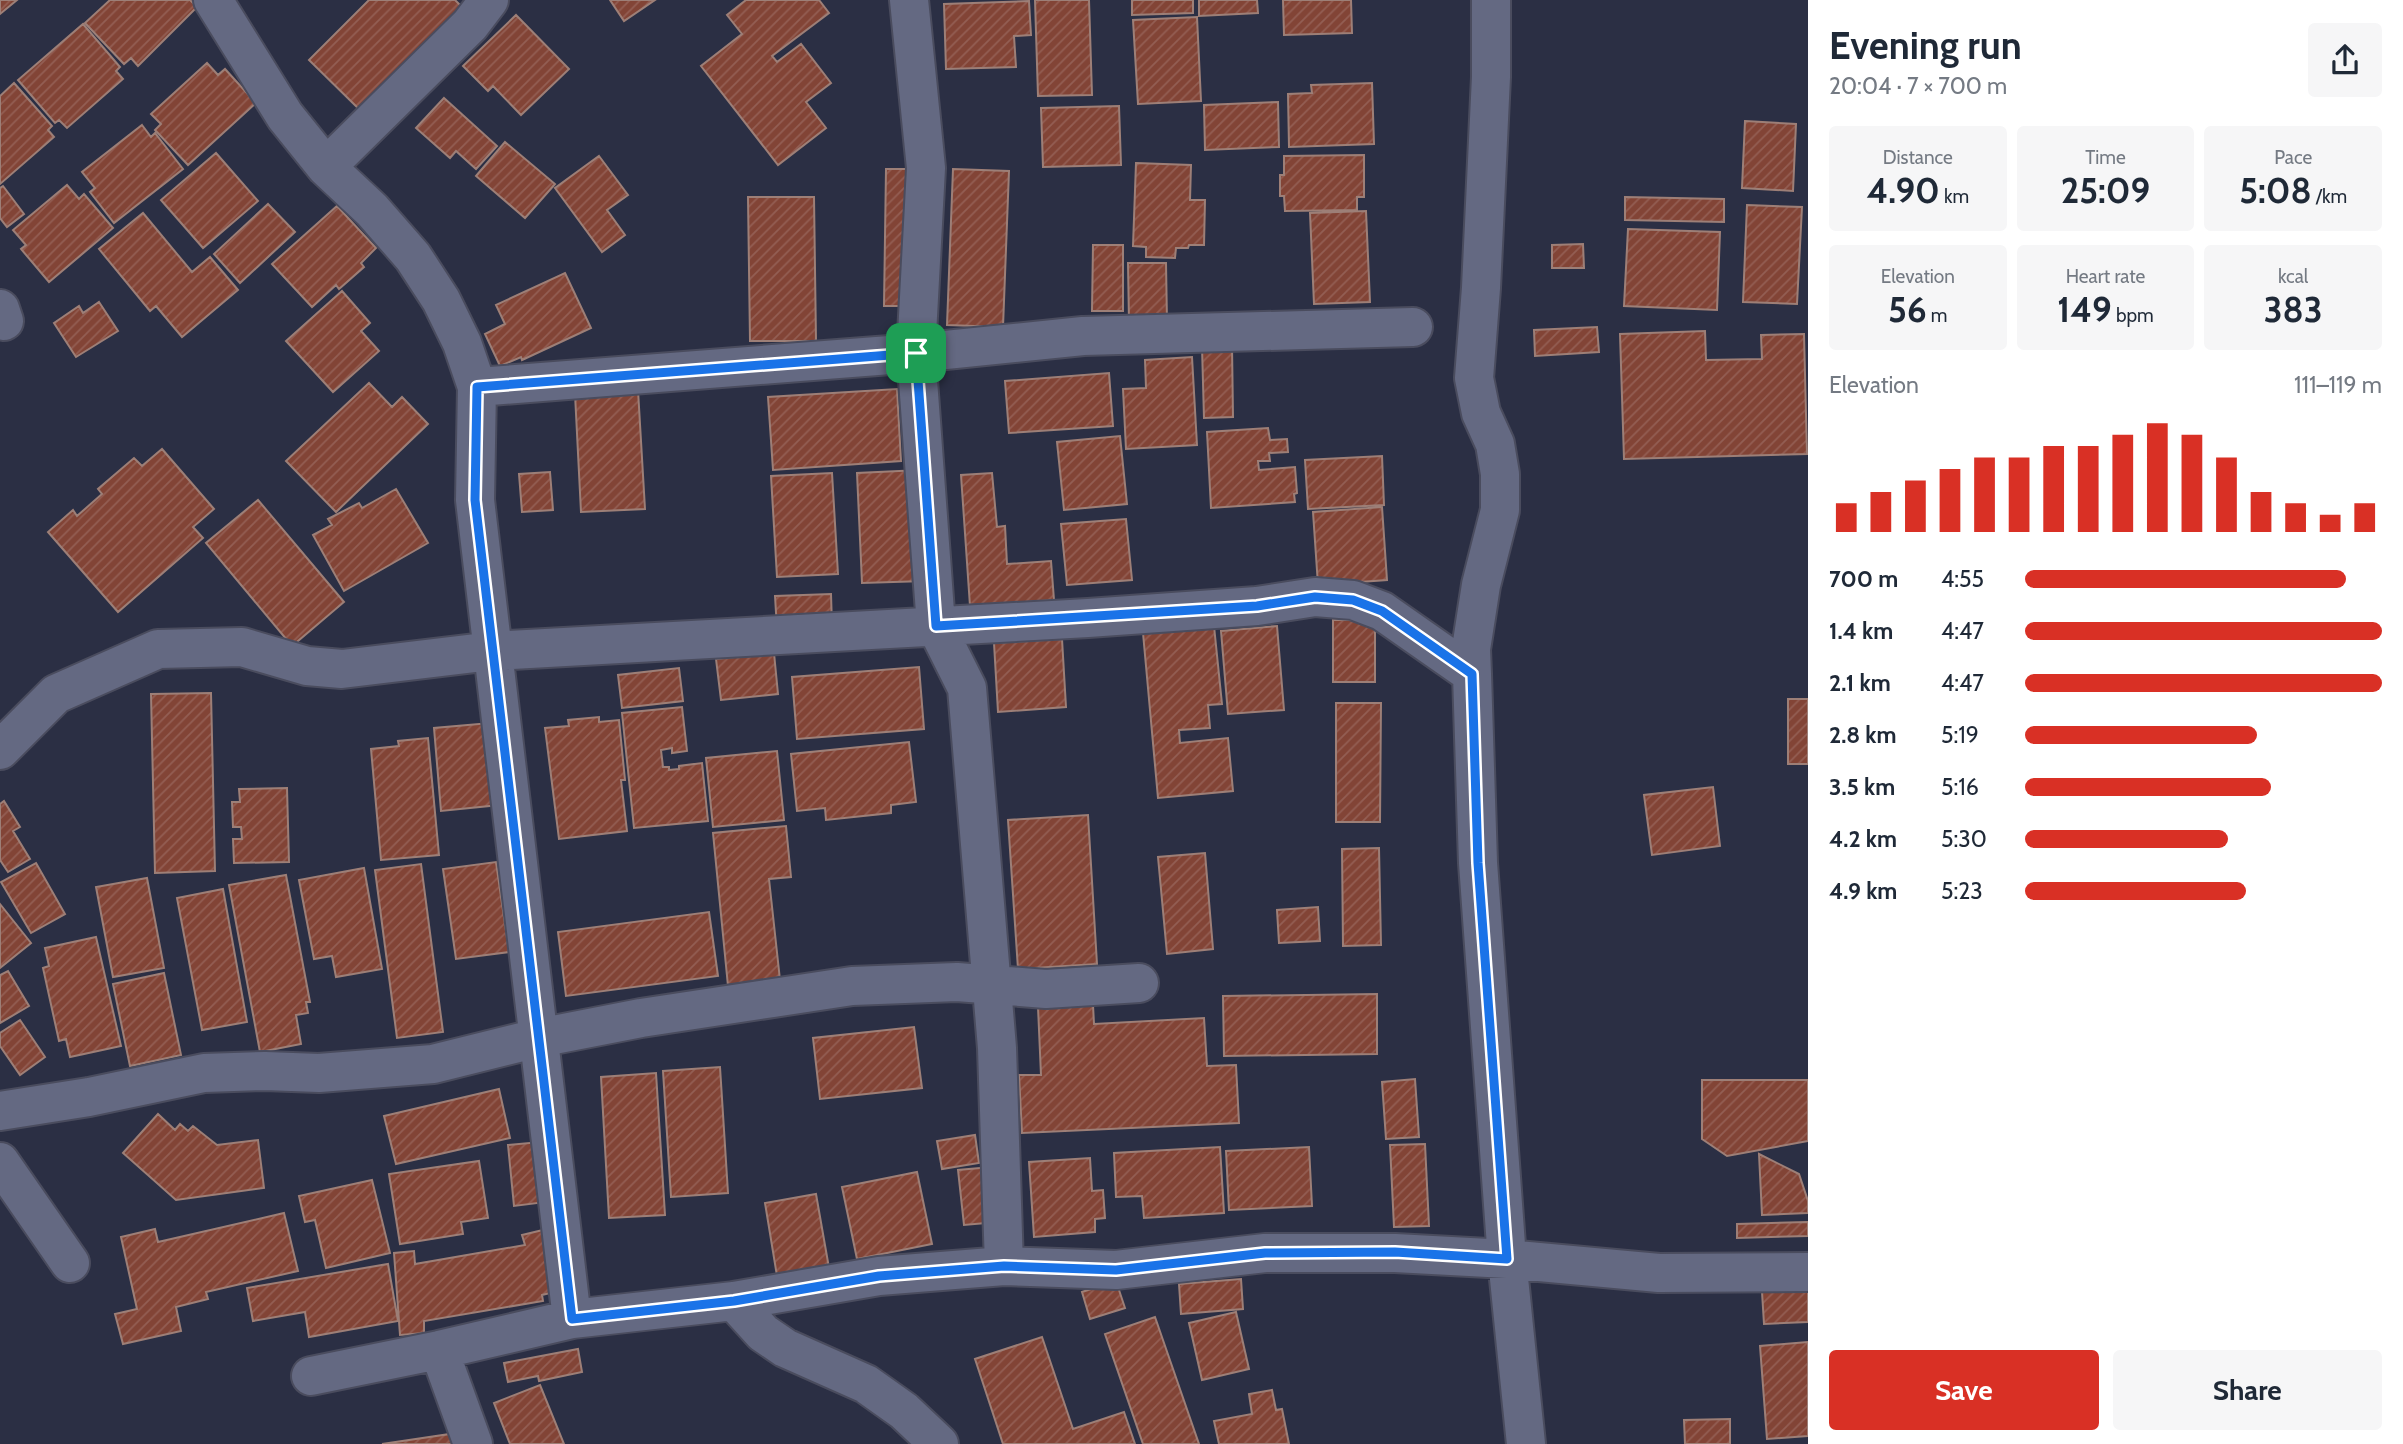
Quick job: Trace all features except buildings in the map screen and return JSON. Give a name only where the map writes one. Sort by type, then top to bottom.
[{"type":"street","points":[[213,0],[285,116],[326,167],[372,210],[413,257],[442,300],[462,343],[477,387],[475,500],[572,1319]]},
{"type":"street","points":[[326,167],[470,25],[489,0]]},
{"type":"street","points":[[909,0],[926,168],[916,353],[936,626],[967,688],[997,1048],[1004,1266]]},
{"type":"street","points":[[1491,0],[1491,78],[1482,288],[1474,378],[1500,474],[1500,510],[1482,585],[1471,649],[1478,863],[1507,1259],[1526,1444]]},
{"type":"street","points":[[477,387],[916,353],[1083,336],[1413,327]]},
{"type":"street","points":[[0,750],[56,694],[158,649],[242,647],[307,666],[341,669],[492,651],[1257,606],[1315,597],[1353,600],[1382,611],[1472,674]]},
{"type":"street","points":[[0,1111],[89,1097],[204,1073],[320,1073],[433,1065],[538,1038],[641,1018],[852,986],[957,982],[1046,989],[1139,983]]},
{"type":"street","points":[[0,1162],[70,1263]]},
{"type":"street","points":[[311,1377],[572,1319],[734,1301],[879,1276],[1004,1266],[1116,1270],[1278,1253],[1395,1252],[1659,1273],[1808,1272]]},
{"type":"street","points":[[734,1301],[763,1333],[785,1348],[866,1384],[904,1412],[939,1444]]},
{"type":"street","points":[[439,1350],[472,1444]]},
{"type":"route","points":[[916,353],[936,626],[1257,606],[1315,597],[1353,600],[1382,611],[1472,674],[1478,863],[1507,1259],[1395,1252],[1265,1253],[1116,1270],[1004,1266],[879,1276],[734,1301],[572,1319],[475,500],[477,387],[916,353]]}]
